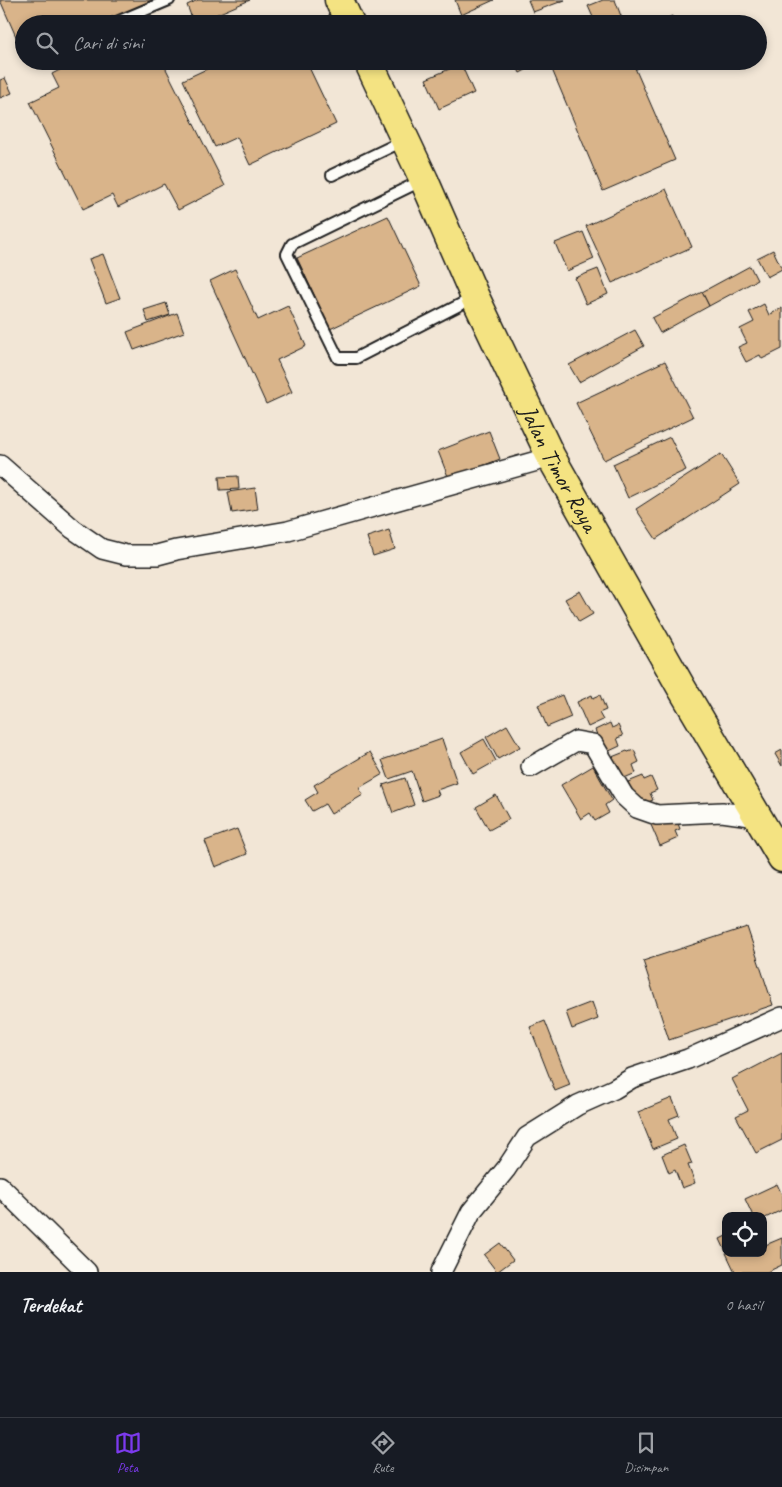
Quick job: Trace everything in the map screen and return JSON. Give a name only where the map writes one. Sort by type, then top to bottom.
[{"type":"highway","points":[[339,0],[346,15]]},
{"type":"highway","name":"Jalan Timor Raya","points":[[372,70],[551,457],[624,588],[782,858]]},
{"type":"street","points":[[0,465],[73,529],[102,549],[126,555],[157,556],[176,550],[288,531],[551,457]]},
{"type":"street","points":[[531,767],[576,741],[584,742],[593,744],[624,796],[637,808],[656,815],[722,812],[758,817]]},
{"type":"street","points":[[440,1272],[471,1212],[506,1169],[527,1136],[578,1105],[614,1089],[632,1078],[688,1059],[782,1017]]},
{"type":"street","points":[[0,1186],[86,1272]]},
{"type":"lane","points":[[133,15],[169,0]]},
{"type":"lane","points":[[332,175],[404,140]]},
{"type":"lane","points":[[424,180],[292,244],[287,254],[338,358],[356,358],[476,297]]},
{"type":"building","points":[[0,0],[153,0],[119,15],[15,15],[15,34]]},
{"type":"building","points":[[198,0],[250,0],[215,15],[191,15],[187,5]]},
{"type":"building","points":[[455,0],[494,0],[461,15]]},
{"type":"building","points":[[528,0],[565,0],[533,12]]},
{"type":"building","points":[[603,0],[615,0],[621,15],[592,15],[588,6]]},
{"type":"building","points":[[60,70],[167,70],[225,186],[178,210],[164,184],[118,207],[112,195],[83,209],[30,102],[59,88],[52,74]]},
{"type":"building","points":[[205,70],[310,70],[336,124],[250,165],[237,137],[215,147],[183,80]]},
{"type":"building","points":[[447,70],[464,70],[474,93],[439,109],[426,79]]},
{"type":"building","points":[[552,70],[636,70],[675,160],[603,191]]},
{"type":"building","points":[[5,78],[12,93],[0,98],[0,80]]},
{"type":"building","points":[[666,189],[692,247],[612,283],[586,226]]},
{"type":"building","points":[[388,216],[421,286],[330,329],[297,258]]},
{"type":"building","points":[[583,232],[594,259],[567,271],[555,243]]},
{"type":"building","points":[[773,250],[782,269],[767,277],[757,258]]},
{"type":"building","points":[[103,254],[120,298],[106,303],[89,259]]},
{"type":"building","points":[[750,266],[757,280],[709,306],[702,292]]},
{"type":"building","points":[[235,269],[258,320],[288,306],[306,346],[277,360],[292,392],[266,404],[210,281]]},
{"type":"building","points":[[598,269],[608,294],[586,304],[575,278]]},
{"type":"building","points":[[702,292],[709,306],[660,333],[652,318]]},
{"type":"building","points":[[166,303],[170,315],[148,322],[144,310]]},
{"type":"building","points":[[764,304],[769,315],[782,308],[782,349],[762,359],[760,355],[746,362],[738,347],[747,343],[740,329],[754,322],[749,312]]},
{"type":"building","points":[[177,313],[184,332],[134,350],[127,332]]},
{"type":"building","points":[[635,330],[644,346],[579,382],[569,365]]},
{"type":"building","points":[[665,361],[693,417],[604,460],[576,403]]},
{"type":"building","points":[[489,431],[500,459],[449,479],[438,451]]},
{"type":"building","points":[[670,437],[686,470],[628,498],[613,464]]},
{"type":"building","points":[[721,454],[740,484],[656,539],[636,509]]},
{"type":"building","points":[[238,476],[239,489],[220,490],[219,477]]},
{"type":"building","points":[[255,488],[258,509],[232,513],[228,492]]},
{"type":"building","points":[[389,530],[395,549],[373,556],[367,537]]},
{"type":"building","points":[[580,591],[593,614],[579,622],[565,599]]},
{"type":"building","points":[[562,695],[571,717],[547,727],[538,705]]},
{"type":"building","points":[[592,695],[593,698],[600,695],[606,710],[599,713],[603,720],[588,727],[577,702]]},
{"type":"building","points":[[610,723],[612,728],[618,725],[623,736],[617,738],[620,746],[605,753],[595,730]]},
{"type":"building","points":[[507,725],[520,747],[498,759],[486,737]]},
{"type":"building","points":[[442,739],[457,783],[437,790],[439,795],[422,801],[412,771],[389,779],[382,760]]},
{"type":"building","points":[[484,739],[496,761],[473,774],[461,752]]},
{"type":"building","points":[[634,750],[639,762],[633,765],[636,773],[622,779],[612,757]]},
{"type":"building","points":[[782,750],[782,766],[775,754]]},
{"type":"building","points":[[370,752],[383,774],[359,788],[363,795],[331,814],[325,804],[312,811],[305,800],[318,792],[314,785]]},
{"type":"building","points":[[593,766],[612,800],[605,805],[609,813],[595,821],[590,813],[581,819],[561,785]]},
{"type":"building","points":[[643,776],[644,780],[651,777],[657,790],[650,793],[653,800],[638,806],[628,782]]},
{"type":"building","points":[[405,778],[414,805],[393,813],[383,785]]},
{"type":"building","points":[[496,795],[509,819],[489,830],[476,807]]},
{"type":"building","points":[[666,818],[676,818],[680,829],[675,831],[678,838],[660,846],[651,825]]},
{"type":"building","points":[[237,829],[247,854],[215,867],[205,841]]},
{"type":"building","points":[[747,927],[773,1005],[669,1040],[643,961]]},
{"type":"building","points":[[592,1002],[598,1019],[572,1029],[566,1012]]},
{"type":"building","points":[[545,1021],[570,1085],[555,1091],[530,1027]]},
{"type":"building","points":[[782,1053],[782,1140],[756,1153],[736,1116],[748,1110],[732,1079]]},
{"type":"building","points":[[672,1098],[679,1115],[669,1119],[677,1139],[653,1149],[638,1112]]},
{"type":"building","points":[[684,1145],[692,1164],[688,1165],[695,1183],[682,1188],[675,1170],[669,1173],[662,1155]]},
{"type":"building","points":[[777,1184],[782,1195],[782,1210],[767,1217],[767,1212],[751,1212],[745,1199]]},
{"type":"building","points":[[782,1238],[782,1265],[767,1272],[735,1272],[728,1257],[767,1257],[767,1244]]},
{"type":"building","points":[[500,1243],[513,1260],[497,1272],[484,1255]]}]
